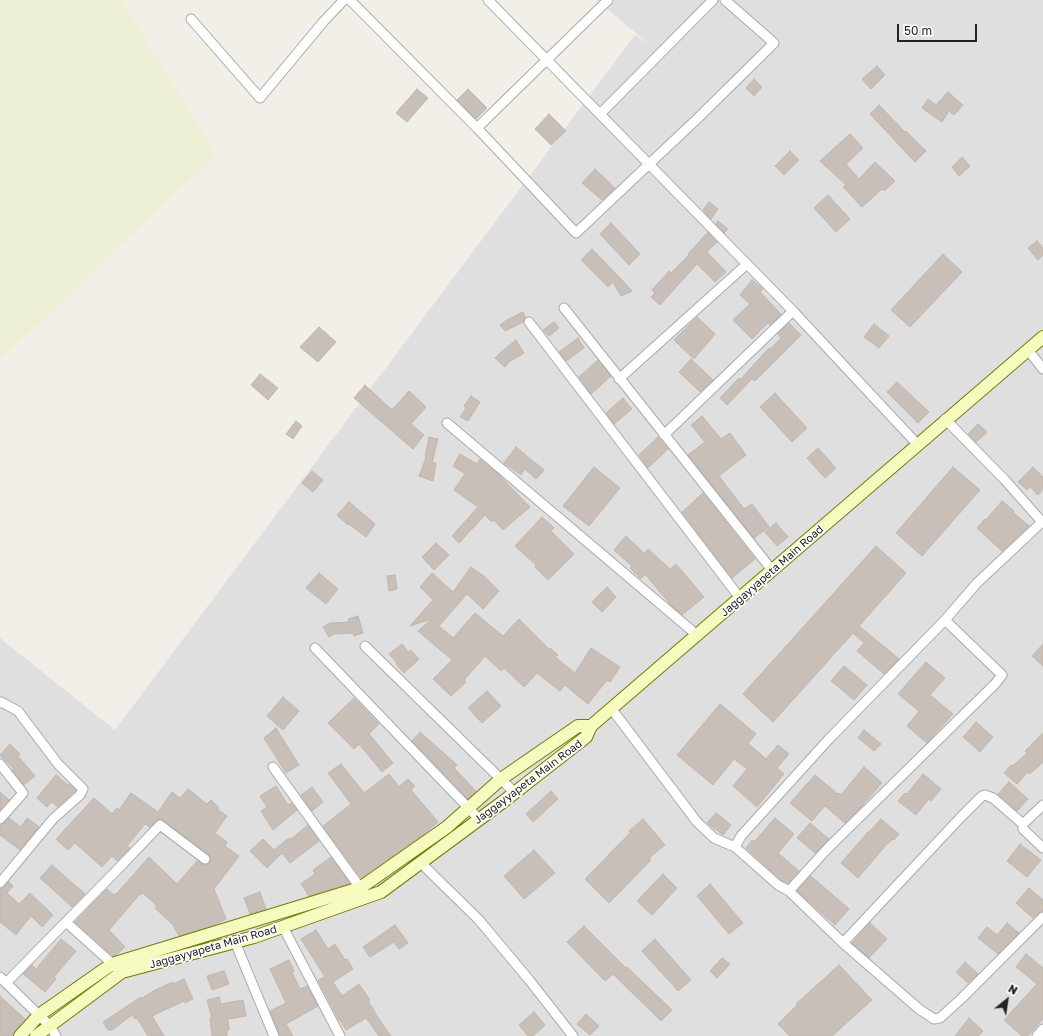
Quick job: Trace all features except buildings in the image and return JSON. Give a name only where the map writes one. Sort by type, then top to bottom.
[{"type":"main road","name":"Jaggayyapeta Main Road","points":[[36,1036],[53,1031],[122,972],[235,942],[283,927],[364,892],[381,892],[586,737],[591,726],[1043,337]]},
{"type":"main road","points":[[20,1036],[39,1015],[112,964],[364,892],[447,827],[501,779],[578,726],[591,726]]},
{"type":"street","points":[[191,19],[260,98],[324,21],[344,0]]},
{"type":"street","points":[[350,0],[477,128],[576,234],[774,43],[725,0]]},
{"type":"street","points":[[488,0],[793,311],[918,445]]},
{"type":"street","points":[[477,128],[608,0]]},
{"type":"street","points":[[600,114],[713,0]]},
{"type":"street","points":[[619,379],[747,264]]},
{"type":"street","points":[[564,308],[772,570]]},
{"type":"street","points":[[664,435],[793,311]]},
{"type":"street","points":[[529,322],[740,598]]},
{"type":"street","points":[[1028,350],[1043,369]]},
{"type":"street","points":[[735,847],[741,836],[824,745],[978,584],[1042,523],[1005,480],[946,420]]},
{"type":"street","points":[[447,423],[697,635]]},
{"type":"street","points":[[790,891],[827,849],[995,684],[1002,675],[945,620]]},
{"type":"street","points":[[365,646],[514,792]]},
{"type":"street","points":[[315,648],[479,819]]},
{"type":"street","points":[[0,704],[2,702],[18,711],[58,764],[83,789],[80,795],[54,819],[0,882]]},
{"type":"street","points":[[612,708],[697,822],[714,838],[735,847],[778,885],[790,891],[843,943],[919,1009],[934,1018],[940,1018],[962,998],[1043,917]]},
{"type":"street","points":[[0,764],[23,793],[0,819]]},
{"type":"street","points":[[273,766],[364,892]]},
{"type":"street","points":[[843,943],[982,796],[985,795],[993,798],[1023,824],[1023,829],[1043,848]]},
{"type":"street","points":[[1023,824],[1043,805]]},
{"type":"street","points":[[53,1031],[39,1015],[3,980],[66,922],[160,824],[205,859]]},
{"type":"street","points":[[421,863],[479,920],[530,981],[573,1036]]},
{"type":"street","points":[[66,922],[122,972]]},
{"type":"street","points":[[283,927],[340,1036]]},
{"type":"street","points":[[235,942],[274,1036]]},
{"type":"street","points":[[1036,1036],[1043,1029]]},
{"type":"shaded area","points":[[597,0],[1043,0],[1043,1036],[0,1036],[0,638],[115,730],[635,35],[650,45]]},
{"type":"green space","points":[[0,0],[122,0],[216,155],[0,360]]}]
